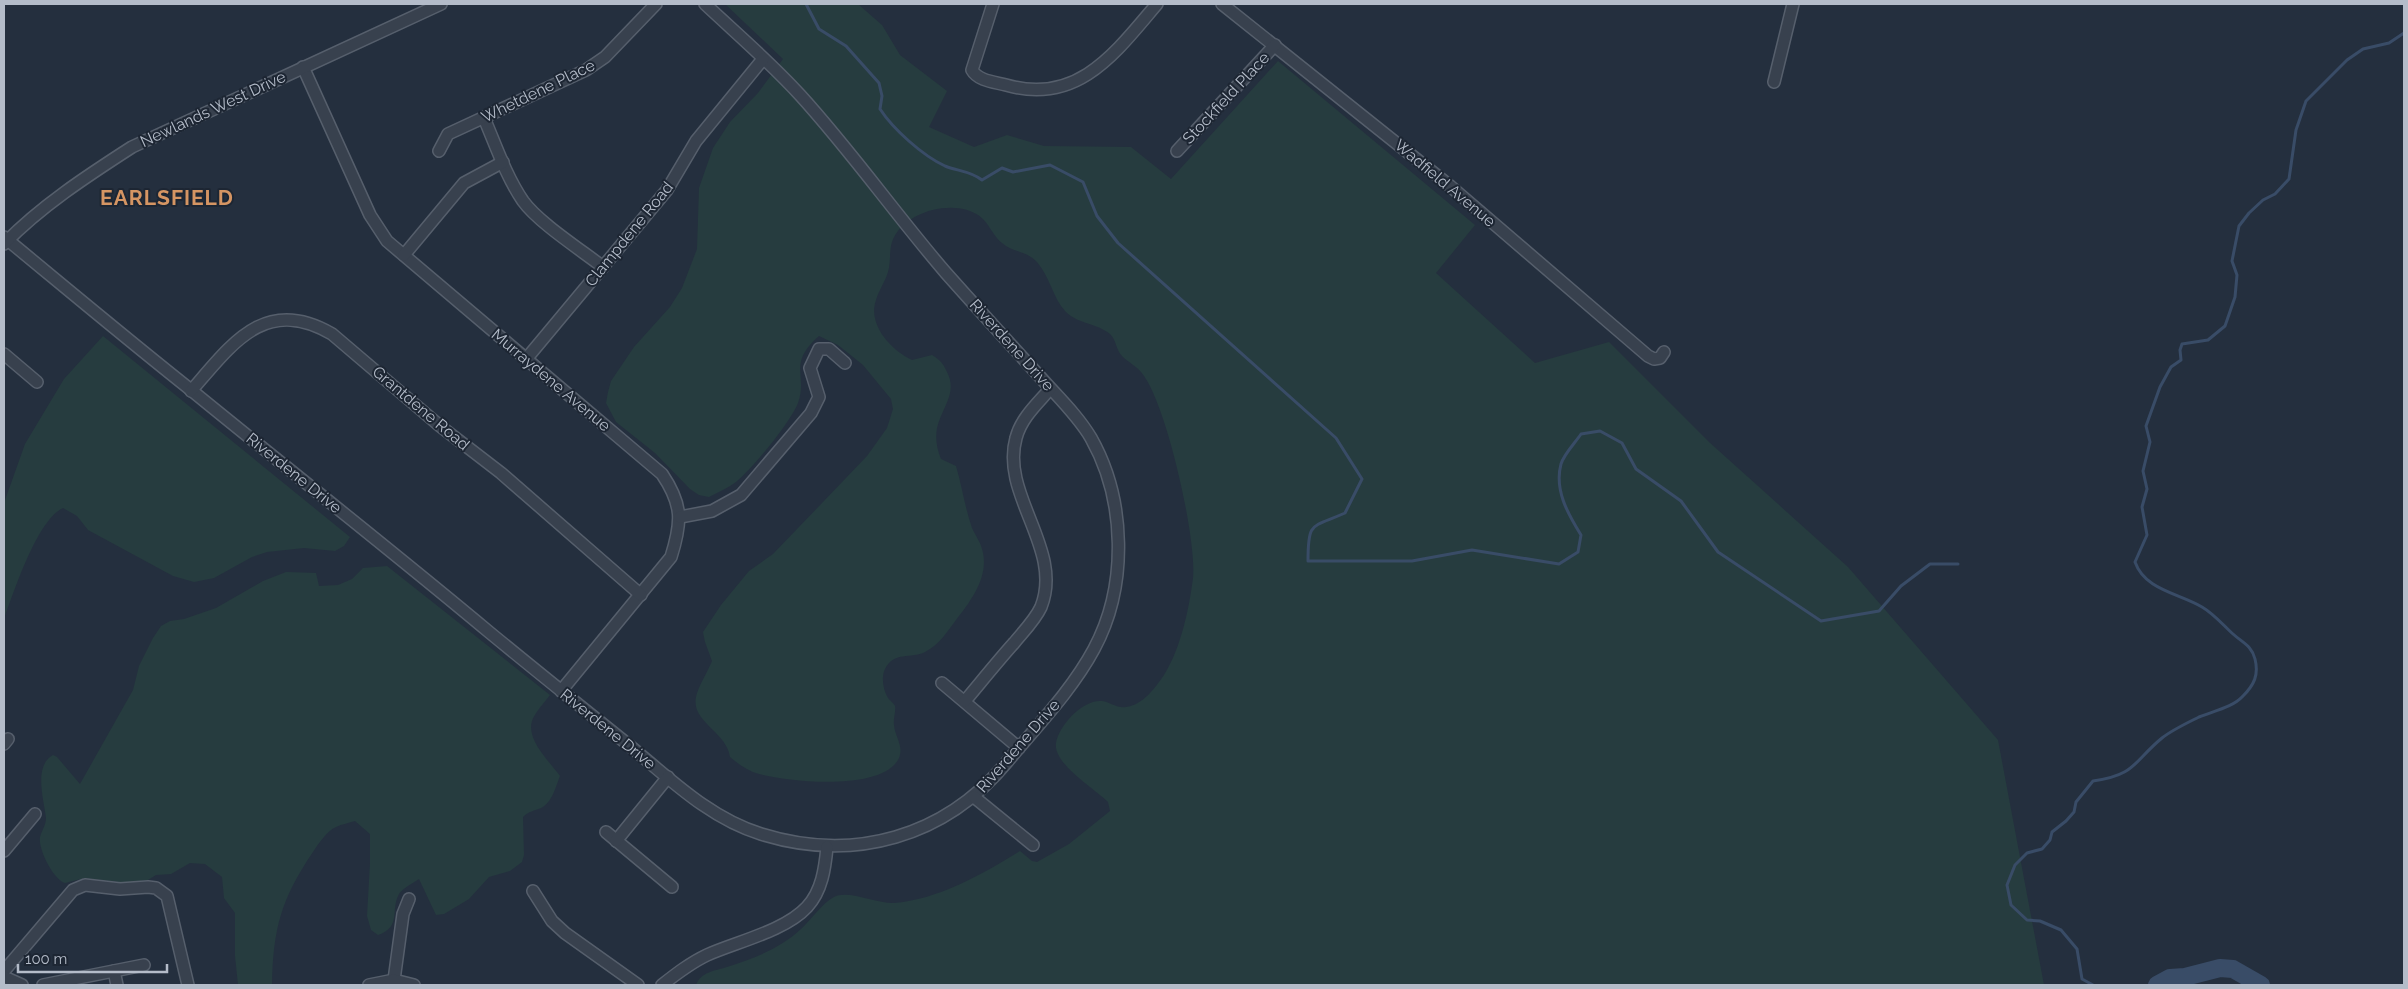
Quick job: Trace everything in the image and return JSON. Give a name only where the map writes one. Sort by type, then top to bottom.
[{"type":"street","name":"Newlands West Drive","points":[[5,241],[88,175],[132,147],[441,4]]},
{"type":"street","name":"Whetdene Place","points":[[438,151],[448,134],[586,70],[604,57],[656,4]]},
{"type":"street","name":"Riverdene Drive","points":[[5,241],[702,804],[736,824],[756,833],[795,844],[827,847],[875,844],[916,831],[951,813],[974,797],[994,778],[1067,690],[1098,643],[1110,608],[1116,579],[1119,544],[1116,512],[1104,469],[1090,437],[1068,407],[944,271],[798,92],[705,4]]},
{"type":"street","points":[[992,4],[972,70],[982,79],[1022,90],[1061,87],[1092,73],[1119,49],[1158,4]]},
{"type":"street","name":"Wadfield Avenue","points":[[1222,4],[1275,44],[1450,186],[1648,356],[1654,359],[1660,358],[1664,352]]},
{"type":"street","points":[[1774,82],[1793,4]]},
{"type":"street","name":"Stockfield Place","points":[[1177,151],[1275,44]]},
{"type":"street","name":"Clampdene Road","points":[[527,358],[667,190],[696,141],[763,59]]},
{"type":"street","name":"Murraydene Avenue","points":[[303,67],[370,215],[387,241],[462,307],[527,358],[662,474],[674,491],[680,516],[680,530],[671,557],[561,691]]},
{"type":"street","points":[[484,118],[503,162],[524,202],[552,228],[603,267]]},
{"type":"street","points":[[404,255],[464,183],[503,162]]},
{"type":"street","name":"Grantdene Road","points":[[191,391],[240,337],[256,326],[281,320],[310,323],[332,334],[440,426],[501,473],[641,595]]},
{"type":"street","points":[[680,516],[712,511],[741,495],[811,413],[818,397],[810,368],[819,349],[829,349],[845,363]]},
{"type":"street","points":[[4,354],[37,382]]},
{"type":"street","points":[[964,701],[1030,624],[1041,607],[1045,588],[1044,563],[1017,481],[1012,456],[1016,437],[1024,420],[1050,389]]},
{"type":"street","points":[[942,683],[1019,748]]},
{"type":"street","points":[[616,841],[668,777]]},
{"type":"street","points":[[974,797],[1032,845]]},
{"type":"street","points":[[4,851],[35,814]]},
{"type":"street","points":[[606,832],[672,887]]},
{"type":"street","points":[[662,985],[682,969],[706,956],[784,924],[796,917],[806,908],[822,878],[827,847]]},
{"type":"street","points":[[4,971],[73,890],[85,885],[120,889],[148,887],[156,888],[167,896],[188,985]]},
{"type":"street","points":[[533,891],[552,921],[565,933],[638,985]]},
{"type":"street","points":[[394,980],[403,914],[409,899]]},
{"type":"street","points":[[43,985],[144,965]]},
{"type":"street","points":[[114,971],[117,985]]},
{"type":"street","points":[[4,977],[22,985]]},
{"type":"street","points":[[369,985],[394,980],[414,985]]},
{"type":"green space","points":[[725,4],[858,4],[882,25],[900,55],[947,91],[929,127],[974,147],[1007,135],[1044,146],[1131,147],[1171,179],[1278,61],[1475,225],[1436,273],[1535,363],[1609,342],[1709,442],[1848,567],[1998,740],[2044,985],[696,985],[701,977],[709,973],[757,956],[785,942],[834,897],[847,895],[894,903],[927,897],[960,884],[1020,851],[1032,861],[1037,862],[1069,844],[1110,811],[1108,802],[1067,767],[1061,759],[1057,751],[1056,743],[1058,736],[1073,714],[1087,704],[1102,701],[1120,707],[1132,706],[1153,690],[1164,675],[1180,641],[1187,615],[1193,578],[1190,534],[1178,471],[1160,411],[1151,387],[1141,372],[1122,356],[1110,334],[1105,330],[1075,319],[1065,311],[1037,262],[1033,258],[1002,243],[981,217],[960,208],[937,209],[925,212],[904,224],[892,242],[888,272],[874,309],[875,319],[878,328],[889,344],[904,356],[912,360],[932,355],[941,362],[947,372],[951,387],[937,428],[938,451],[941,459],[956,466],[972,528],[982,549],[984,568],[982,578],[968,604],[939,642],[920,654],[893,660],[885,669],[883,676],[884,687],[886,695],[895,706],[894,725],[900,745],[899,758],[890,769],[874,776],[855,780],[834,782],[791,780],[751,771],[730,757],[723,741],[704,720],[696,706],[697,693],[712,661],[703,632],[721,605],[749,571],[773,554],[867,456],[887,428],[893,409],[891,399],[863,365],[838,345],[819,336],[809,346],[801,362],[800,393],[794,412],[752,467],[733,484],[709,497],[699,495],[690,489],[655,453],[616,422],[606,403],[611,381],[634,347],[670,307],[682,288],[697,249],[699,188],[713,148],[730,122],[758,93],[783,59]]},
{"type":"green space","points":[[103,336],[350,537],[344,546],[335,551],[304,548],[267,552],[252,557],[214,578],[194,582],[173,576],[88,530],[77,516],[63,508],[53,515],[36,541],[20,575],[4,619],[4,503],[25,444],[64,379]]},
{"type":"green space","points":[[387,566],[550,695],[535,714],[531,728],[532,736],[540,750],[560,776],[553,794],[545,806],[529,812],[523,817],[524,855],[522,862],[510,871],[489,877],[469,899],[444,914],[436,915],[419,879],[399,894],[396,900],[393,923],[385,932],[378,935],[371,930],[367,916],[370,834],[355,821],[336,827],[326,834],[315,849],[286,900],[274,947],[272,985],[238,985],[235,956],[235,913],[224,898],[222,877],[205,864],[190,863],[171,874],[156,875],[148,880],[127,883],[85,878],[65,883],[56,876],[47,863],[40,842],[46,818],[41,784],[43,767],[53,755],[57,757],[80,784],[133,690],[139,666],[161,626],[170,621],[184,619],[216,608],[263,581],[286,572],[316,573],[319,586],[338,585],[352,579],[363,568]]},
{"type":"waterway","points":[[806,4],[819,29],[846,46],[879,83],[882,96],[880,109],[893,125],[918,149],[936,162],[969,173],[982,180],[1002,168],[1013,172],[1050,165],[1083,182],[1097,216],[1118,243],[1336,438],[1362,479],[1345,513],[1318,524],[1311,532],[1308,561],[1412,561],[1472,550],[1559,564],[1578,552],[1581,535],[1571,519],[1561,492],[1559,474],[1562,460],[1581,434],[1600,431],[1622,443],[1636,469],[1681,501],[1718,552],[1821,621],[1879,611],[1901,586],[1930,564],[1958,564]]},
{"type":"waterway","points":[[2093,985],[2082,979],[2077,949],[2061,930],[2040,921],[2027,920],[2011,905],[2007,885],[2015,865],[2027,853],[2042,849],[2050,840],[2052,832],[2074,812],[2076,802],[2093,781],[2118,775],[2126,771],[2170,732],[2239,700],[2253,684],[2256,675],[2254,655],[2249,648],[2202,607],[2163,590],[2146,579],[2135,562],[2147,535],[2142,507],[2147,489],[2143,471],[2150,442],[2146,426],[2160,387],[2171,367],[2181,360],[2180,350],[2182,344],[2208,340],[2225,326],[2235,297],[2237,275],[2232,261],[2239,226],[2249,213],[2263,200],[2275,194],[2289,179],[2296,130],[2306,101],[2347,60],[2363,49],[2389,43],[2404,33]]},
{"type":"waterway","points":[[2157,985],[2170,978],[2185,977],[2220,968],[2233,969],[2261,985]]},
{"type":"district","name":"EARLSFIELD","points":[[167,197]]}]
